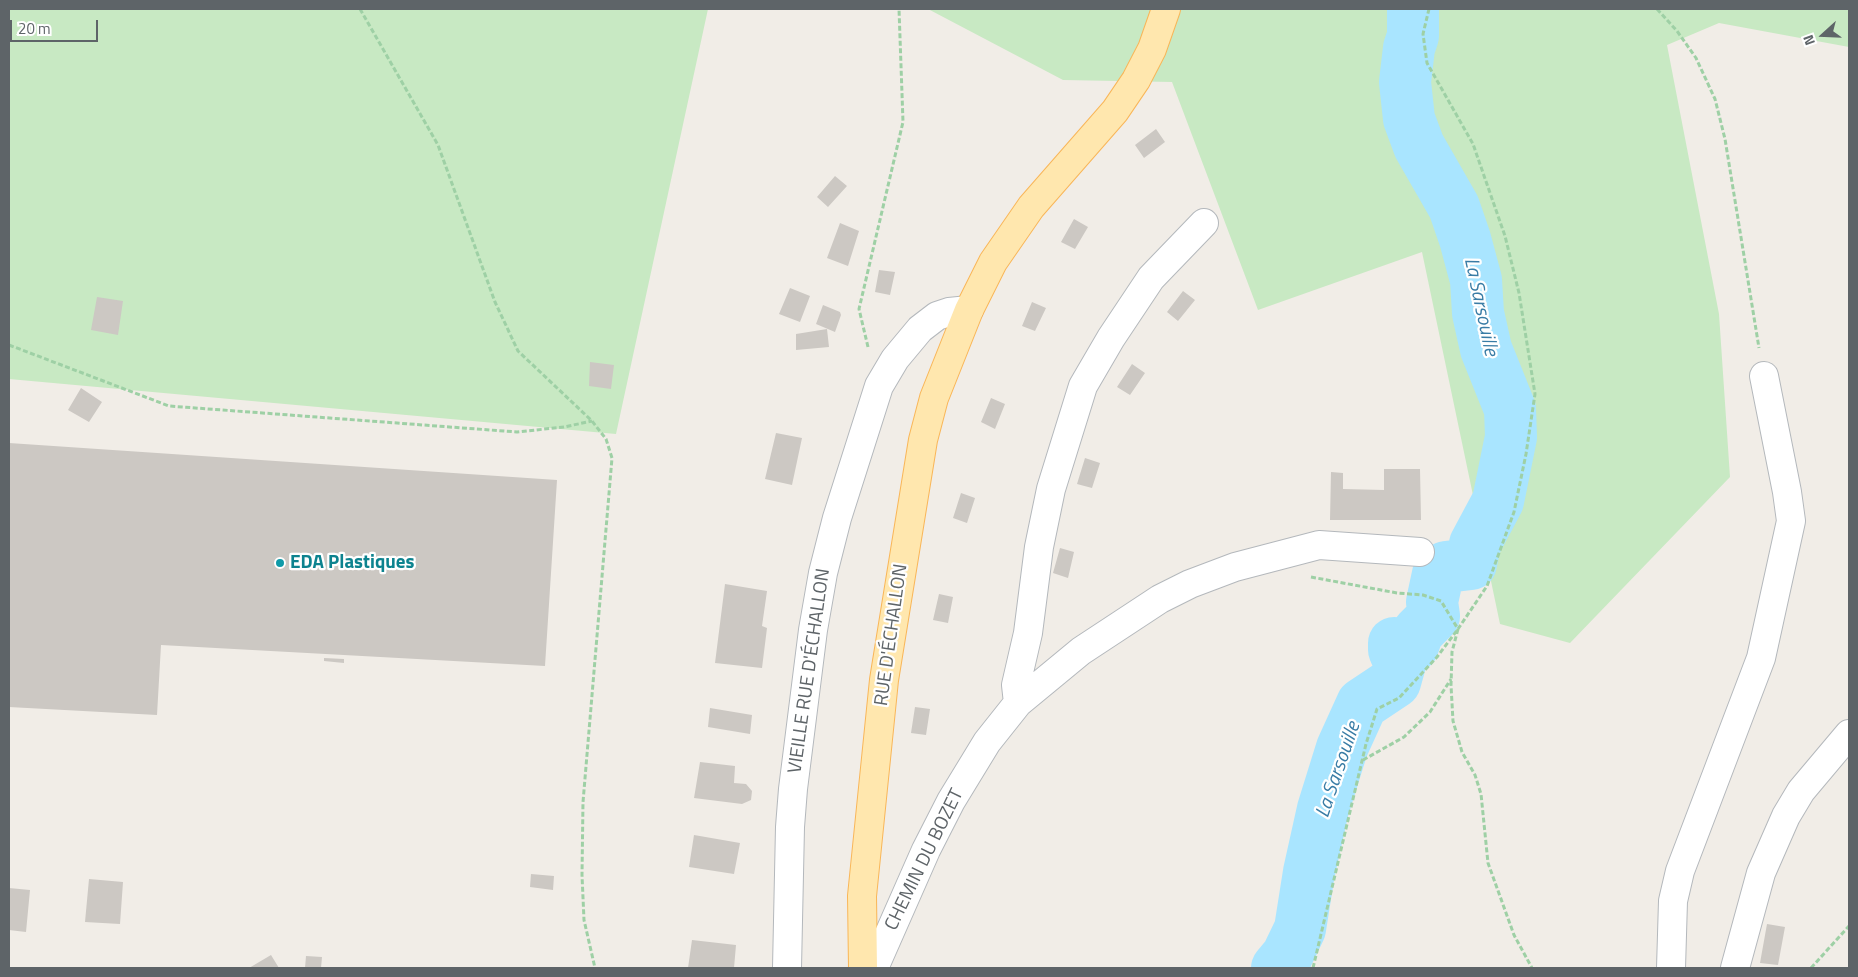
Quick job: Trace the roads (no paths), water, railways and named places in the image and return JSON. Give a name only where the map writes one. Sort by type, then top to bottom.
[{"type":"main road","name":"RUE D'ÉCHALLON","points":[[863,968],[862,896],[884,680],[923,440],[934,398],[969,310],[993,262],[1031,207],[1115,111],[1136,80],[1152,49],[1166,9]]},
{"type":"street","points":[[1018,703],[1016,685],[1028,633],[1039,547],[1049,499],[1083,386],[1111,338],[1151,278],[1204,223]]},
{"type":"street","name":"VIEILLE RUE D'ÉCHALLON","points":[[787,968],[790,827],[812,630],[837,518],[878,386],[895,359],[920,329],[937,316],[949,312],[969,310]]},
{"type":"street","points":[[1671,968],[1673,901],[1680,871],[1761,658],[1791,522],[1787,492],[1764,376]]},
{"type":"street","name":"CHEMIN DU BOZET","points":[[874,968],[926,850],[951,801],[988,742],[1018,703],[1082,651],[1160,599],[1217,574],[1294,550],[1319,545],[1420,552]]},
{"type":"street","points":[[1735,968],[1761,873],[1786,816],[1802,791],[1849,734]]},
{"type":"waterway","name":"La Sarsouille","points":[[1277,968],[1287,956],[1300,929],[1309,872],[1323,809],[1342,748],[1362,704],[1395,682],[1400,664],[1394,650],[1394,643],[1413,646],[1418,632],[1434,616],[1432,602],[1438,574],[1446,567],[1471,564],[1475,544],[1498,501],[1511,437],[1510,409],[1486,349],[1478,313],[1476,280],[1465,239],[1454,207],[1419,146],[1409,119],[1405,82],[1409,48],[1413,36],[1413,9]]},
{"type":"place","name":"EDA Plastiques","points":[[280,563]]}]
